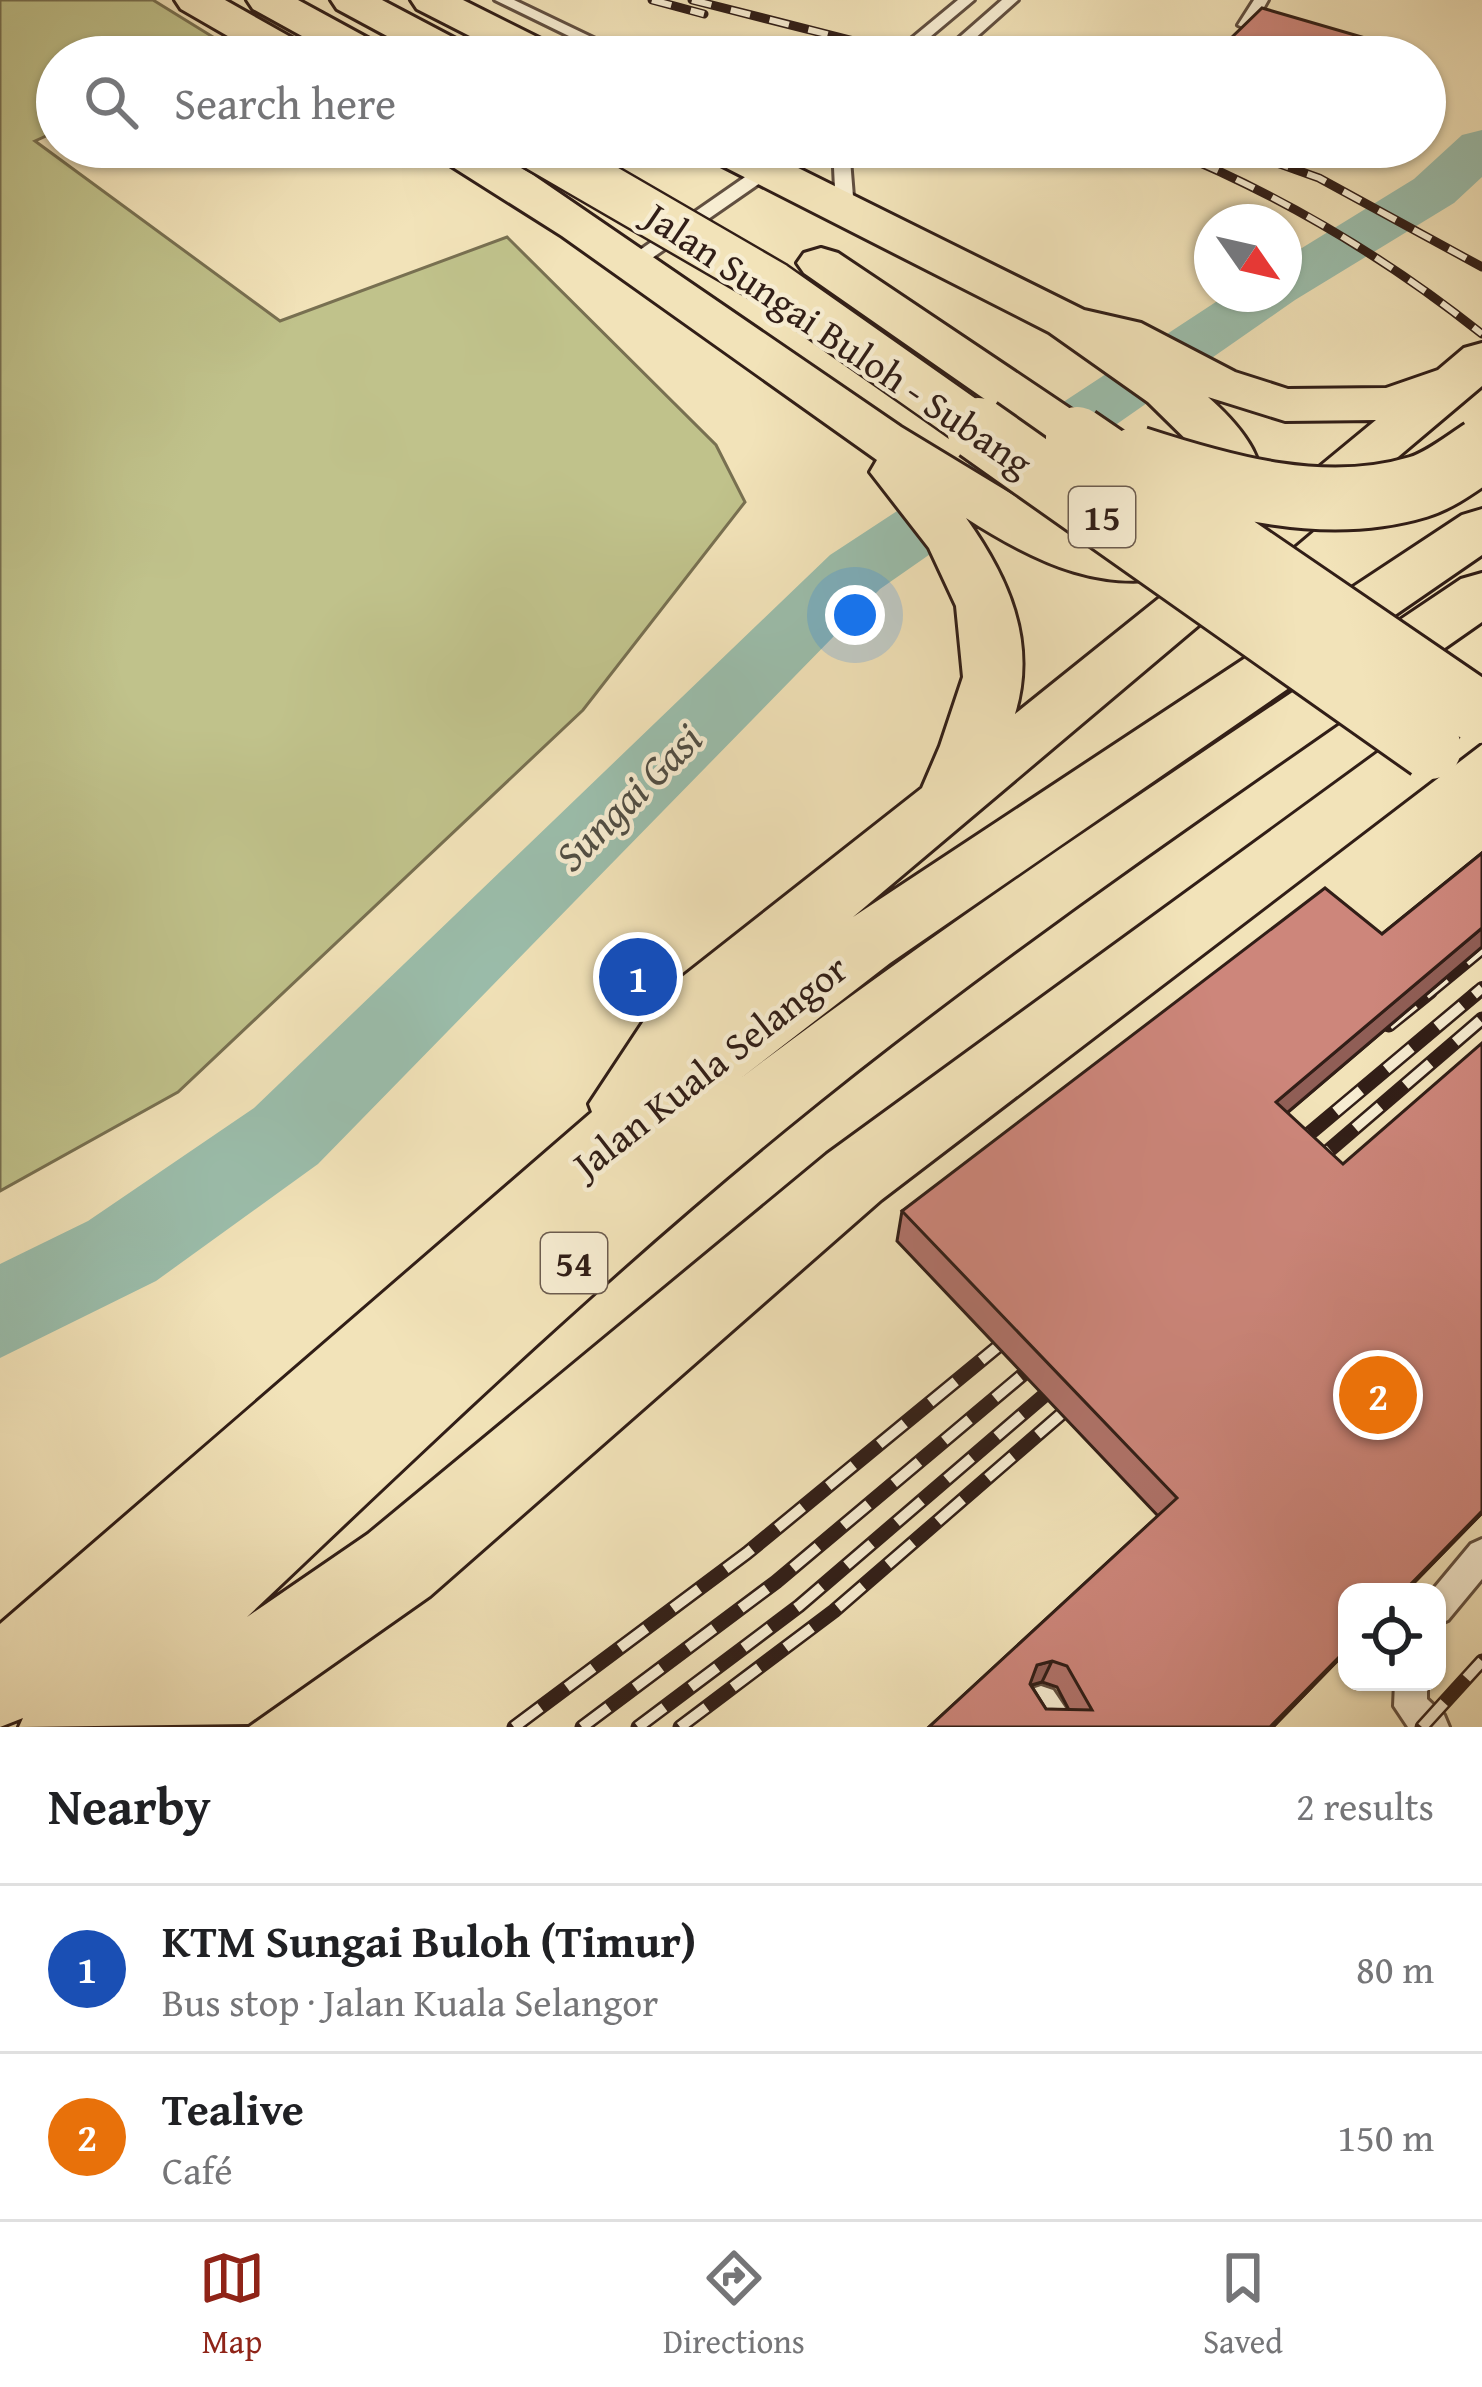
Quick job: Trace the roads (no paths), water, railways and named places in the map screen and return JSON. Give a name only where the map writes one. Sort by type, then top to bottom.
[{"type":"highway","points":[[195,0],[258,36]]},
{"type":"highway","points":[[267,0],[333,36]]},
{"type":"highway","points":[[352,0],[419,36]]},
{"type":"highway","points":[[431,0],[502,36]]},
{"type":"highway","points":[[491,168],[545,199],[856,424],[1053,547],[1125,565],[1185,556],[1232,525],[1238,478],[1198,391]]},
{"type":"highway","name":"Jalan Sungai Buloh - Subang","points":[[572,168],[774,285],[1463,723]]},
{"type":"highway","points":[[791,168],[845,209],[1067,321],[1099,348],[1198,391],[1285,405],[1392,404],[1473,368]]},
{"type":"highway","name":"Jalan Sungai Buloh - Subang","points":[[679,177],[820,263],[1077,438],[1463,723]]},
{"type":"highway","points":[[586,1161],[688,1013],[1473,368]]},
{"type":"highway","points":[[856,424],[953,537],[979,586],[995,662],[984,706],[949,798]]},
{"type":"highway","points":[[1077,438],[1191,476],[1261,492],[1318,498],[1381,496],[1424,486],[1482,449]]},
{"type":"highway","name":"Jalan Kuala Selangor","points":[[0,1683],[586,1161],[866,944],[1482,528]]},
{"type":"highway","name":"Jalan Kuala Selangor","points":[[65,1727],[502,1324],[758,1108],[918,984],[1482,593]]},
{"type":"highway","points":[[87,1727],[216,1692],[399,1565],[854,1177],[1463,723]]},
{"type":"lane","points":[[502,0],[580,36]]},
{"type":"lane","points":[[923,36],[968,0]]},
{"type":"lane","points":[[969,36],[1011,0]]},
{"type":"lane","points":[[1261,0],[1246,25],[1279,36]]},
{"type":"lane","points":[[633,263],[764,168]]},
{"type":"lane","points":[[842,168],[845,209]]},
{"type":"lane","points":[[1446,1598],[1482,1556]]},
{"type":"lane","points":[[1411,1691],[1410,1706],[1432,1727]]},
{"type":"waterway","name":"Sungai Gasi","points":[[1302,274],[1434,191],[1482,147]]},
{"type":"waterway","name":"Sungai Gasi","points":[[0,1313],[122,1251],[286,1136],[855,572],[1242,312]]},
{"type":"railway","points":[[652,0],[704,14]]},
{"type":"railway","points":[[692,0],[834,36]]},
{"type":"railway","points":[[1210,168],[1329,229],[1407,278],[1482,334]]},
{"type":"railway","points":[[1291,168],[1319,178],[1482,267]]},
{"type":"railway","points":[[1426,995],[1482,949]]},
{"type":"railway","points":[[1474,995],[1482,988]]},
{"type":"railway","points":[[1389,1025],[1430,992]]},
{"type":"railway","points":[[1285,1154],[1478,992]]},
{"type":"railway","points":[[1305,1171],[1482,1019]]},
{"type":"railway","points":[[514,1727],[747,1553],[1023,1326]]},
{"type":"railway","points":[[582,1727],[776,1582],[1051,1351]]},
{"type":"railway","points":[[638,1727],[799,1606],[1068,1375]]},
{"type":"railway","points":[[680,1727],[834,1611],[1088,1391]]},
{"type":"railway","points":[[1422,1727],[1482,1661]]},
{"type":"place","name":"KTM Sungai Buloh (Timur)","points":[[638,977]]},
{"type":"place","name":"Tealive","points":[[1378,1395]]}]
